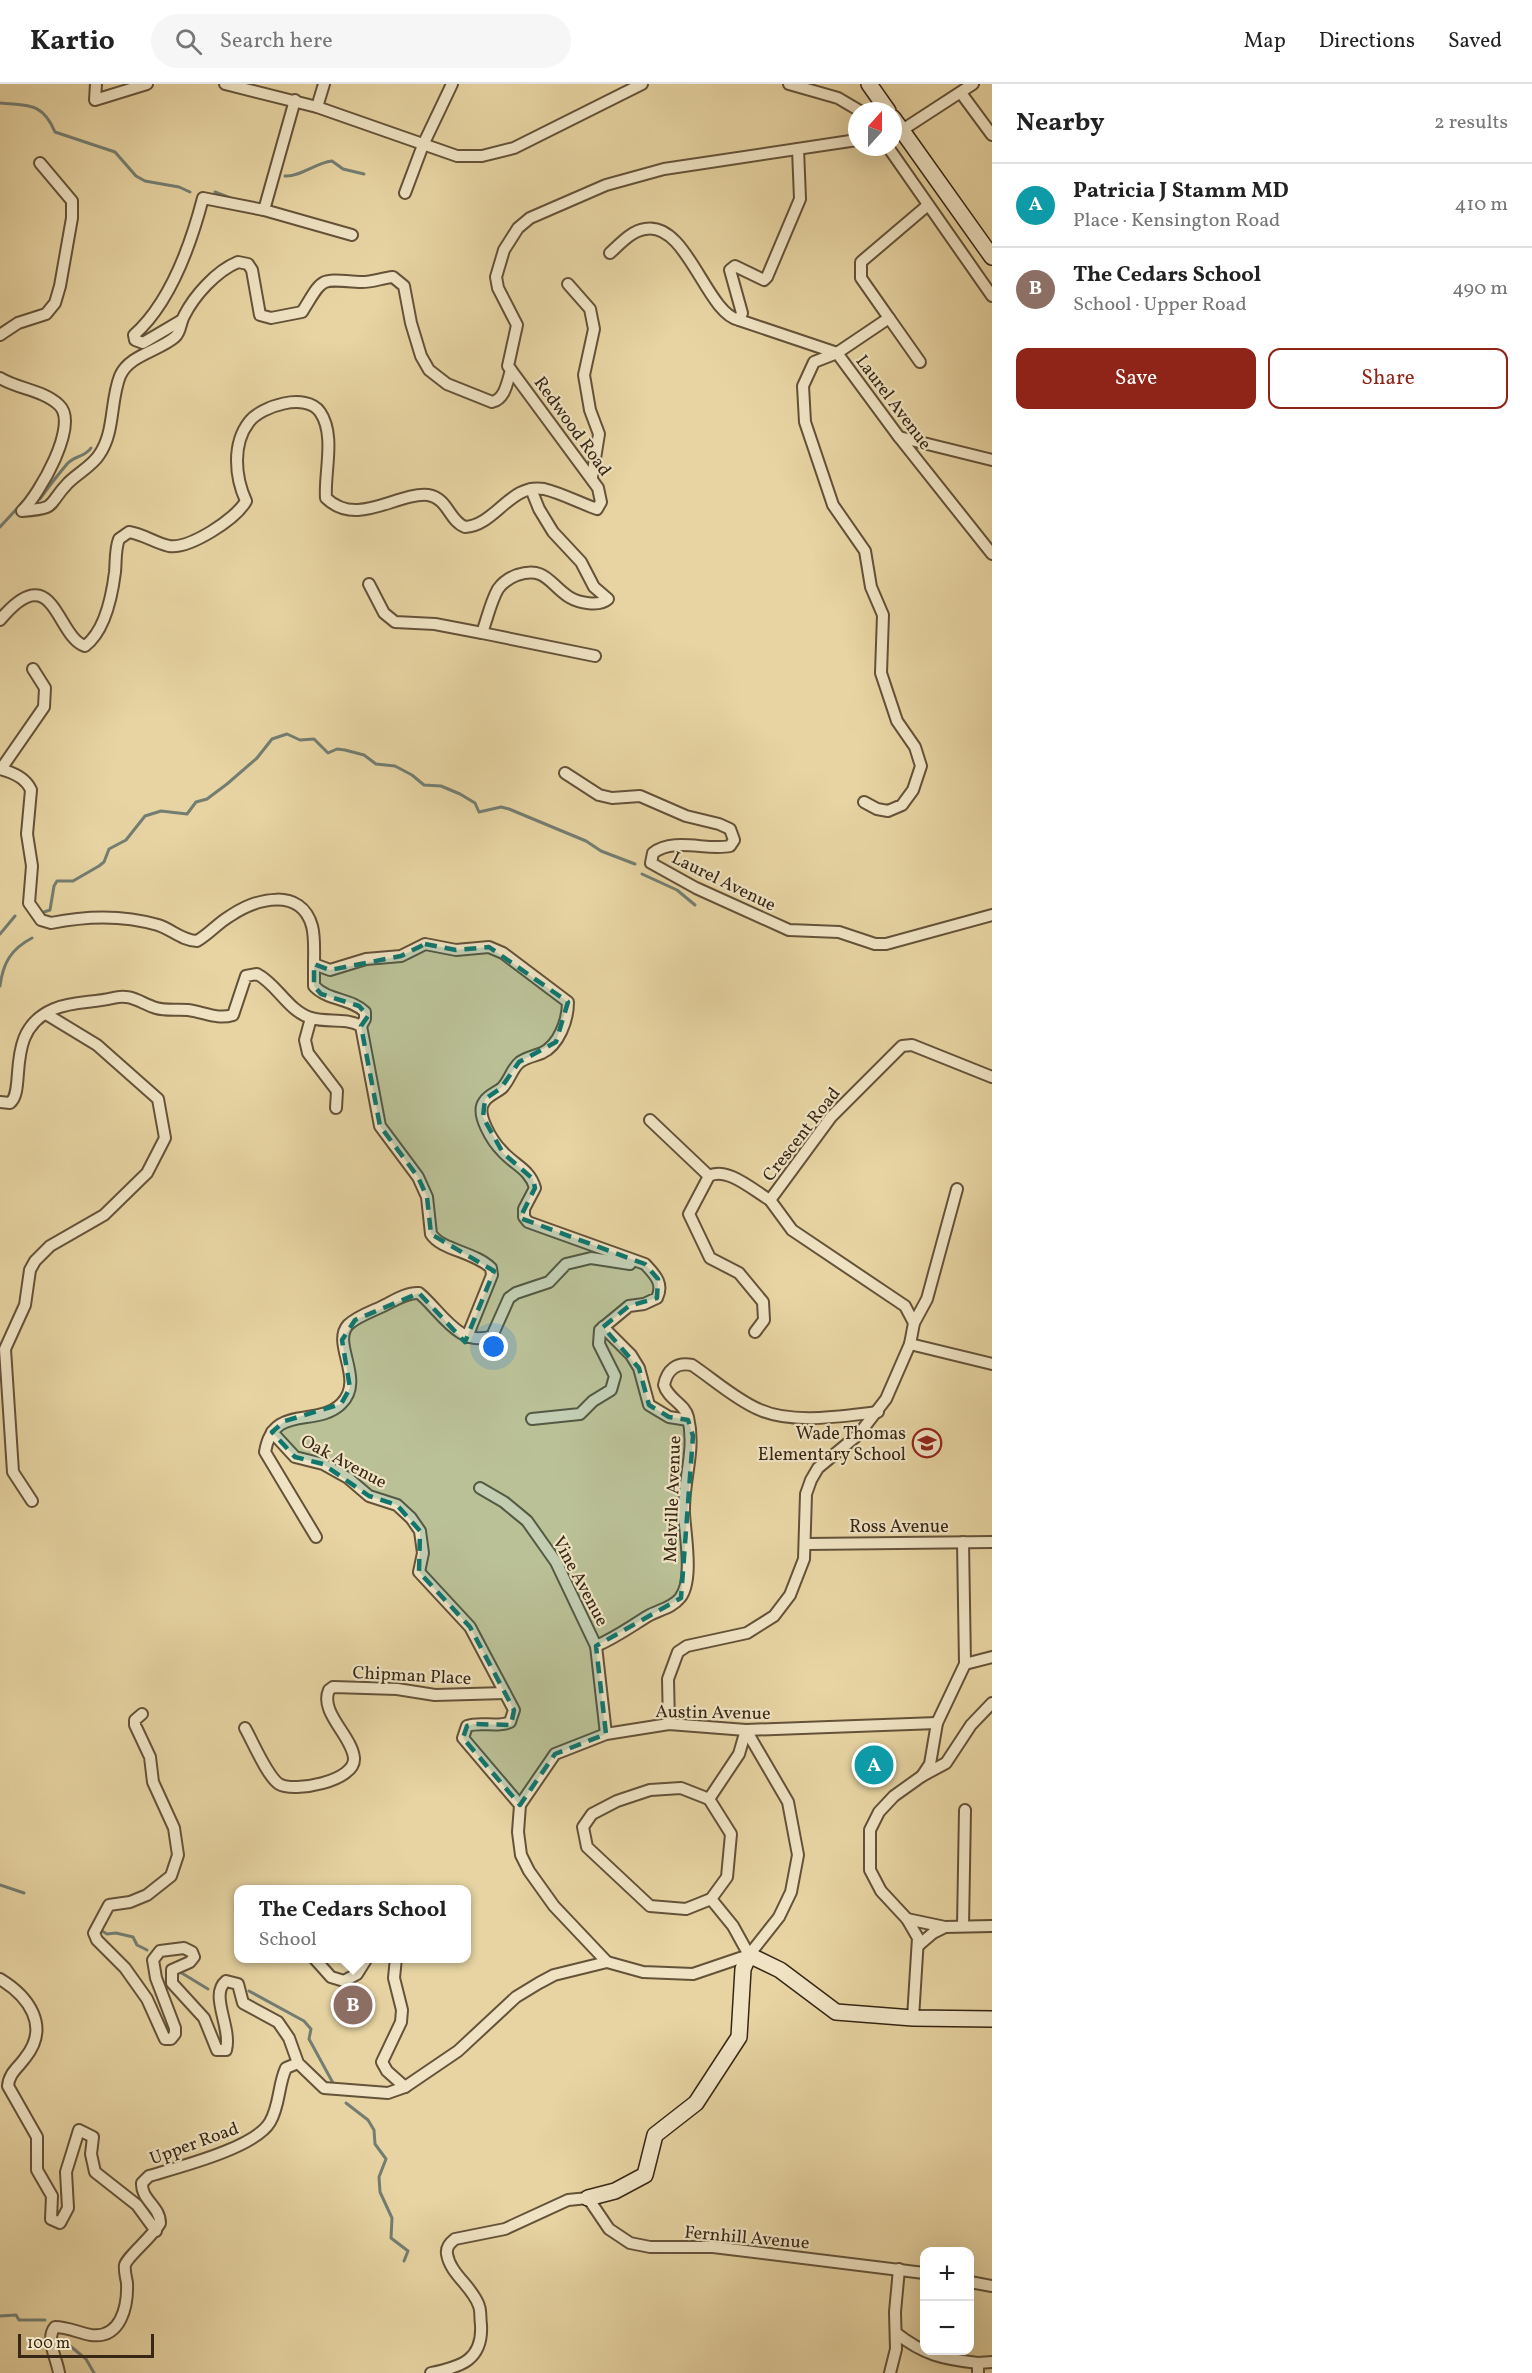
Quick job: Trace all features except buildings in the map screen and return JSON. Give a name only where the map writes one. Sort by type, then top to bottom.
[{"type":"street","points":[[96,84],[95,100],[147,84]]},
{"type":"street","points":[[225,84],[295,100],[456,156],[494,154],[514,148],[642,84]]},
{"type":"street","points":[[317,107],[324,84]]},
{"type":"street","points":[[405,193],[423,144],[447,99],[452,84]]},
{"type":"street","points":[[789,84],[838,98],[848,104]]},
{"type":"street","points":[[869,84],[882,102]]},
{"type":"street","points":[[902,131],[973,84]]},
{"type":"street","points":[[961,93],[992,135]]},
{"type":"street","points":[[264,210],[295,100]]},
{"type":"street","points":[[902,139],[992,257]]},
{"type":"street","name":"Redwood Road","points":[[531,489],[544,489],[597,509],[601,494],[592,477],[511,370],[508,362],[517,325],[498,288],[496,277],[506,246],[530,218],[606,184],[645,173],[848,141]]},
{"type":"street","points":[[739,320],[742,313],[730,270],[735,266],[758,278],[764,280],[767,277],[800,199],[798,149]]},
{"type":"street","points":[[894,156],[992,296]]},
{"type":"street","points":[[0,335],[18,323],[46,314],[55,303],[60,286],[72,218],[72,201],[40,163]]},
{"type":"street","points":[[182,320],[152,340],[143,343],[135,340],[134,335],[149,321],[160,306],[192,243],[203,198],[264,210],[352,235]]},
{"type":"street","points":[[920,362],[861,278],[861,262],[928,205]]},
{"type":"street","points":[[610,253],[634,233],[645,228],[655,230],[669,237],[683,251],[724,313],[837,353]]},
{"type":"street","points":[[0,378],[52,399],[65,414],[67,426],[62,442],[36,492],[22,511],[51,506],[66,485],[97,459],[108,433],[120,375],[126,367],[176,337],[182,320],[210,282],[238,262],[248,264],[252,270],[260,315],[266,317],[302,312],[315,290],[332,279],[366,282],[393,277],[404,286],[407,308],[421,356],[438,379],[492,402],[503,395],[511,370]]},
{"type":"street","points":[[568,284],[590,309],[594,329],[584,375],[590,410],[599,434],[592,477]]},
{"type":"street","name":"Laurel Avenue","points":[[889,318],[837,353],[899,437],[992,554]]},
{"type":"street","points":[[837,353],[823,357],[809,369],[802,396],[805,422],[833,505],[865,551],[871,587],[883,615],[882,673],[897,721],[915,747],[921,766],[913,790],[902,805],[888,811],[877,809],[864,802]]},
{"type":"street","points":[[0,620],[24,599],[42,598],[56,609],[79,644],[85,646],[100,629],[109,600],[119,539],[129,532],[178,546],[201,538],[239,513],[246,501],[240,489],[237,465],[239,450],[249,422],[265,410],[289,404],[307,404],[321,413],[328,448],[324,478],[326,498],[338,506],[357,509],[374,508],[428,495],[442,502],[459,525],[471,527],[492,516],[516,495],[531,489],[538,509],[553,532],[581,562],[594,587],[608,599],[599,604],[576,600],[569,597],[548,578],[528,572],[519,574],[503,583],[498,590],[482,633]]},
{"type":"street","points":[[899,437],[992,460]]},
{"type":"street","points":[[369,584],[384,614],[394,622],[435,624],[595,657]]},
{"type":"street","points":[[33,669],[45,688],[44,707],[1,769],[18,776],[28,783],[31,790],[27,815],[32,866],[29,903],[41,920],[51,923],[114,917],[159,925],[184,940],[197,941],[232,914],[272,899],[296,902],[305,910],[313,927],[314,986],[321,994],[358,1006],[365,1012],[365,1019],[361,1026],[380,1126],[418,1177],[427,1197],[431,1234],[447,1245],[475,1255],[491,1268],[492,1275],[467,1337],[483,1339],[492,1336],[509,1298],[516,1293],[549,1282],[566,1264],[591,1258],[645,1264]]},
{"type":"street","name":"Laurel Avenue","points":[[565,773],[598,795],[612,798],[640,796],[695,819],[730,829],[734,840],[730,846],[700,845],[663,848],[653,853],[651,863],[696,888],[789,930],[839,932],[875,944],[886,944],[992,915]]},
{"type":"street","points":[[314,964],[330,970],[366,960],[401,956],[425,944],[456,950],[489,947],[502,953],[568,1002],[568,1012],[556,1042],[542,1053],[519,1062],[501,1088],[485,1099],[481,1106],[483,1117],[503,1153],[533,1179],[535,1188],[524,1209],[524,1217],[528,1222],[645,1264],[658,1279],[661,1290],[657,1298],[644,1304],[629,1306],[603,1327],[598,1337],[599,1344],[615,1376],[611,1390],[593,1401],[580,1414],[532,1419]]},
{"type":"street","points":[[0,1102],[10,1103],[16,1097],[20,1049],[25,1036],[46,1014],[71,1004],[124,996],[138,999],[163,1010],[185,1010],[211,1016],[229,1016],[233,1015],[246,976],[257,974],[294,1008],[311,1018],[353,1022],[361,1026]]},
{"type":"street","points":[[32,1501],[13,1472],[5,1349],[25,1305],[30,1270],[35,1261],[50,1246],[104,1215],[147,1173],[165,1138],[158,1099],[97,1045],[46,1014]]},
{"type":"street","points":[[311,1018],[304,1040],[306,1047],[337,1090],[336,1108]]},
{"type":"street","name":"Crescent Road","points":[[914,1323],[905,1306],[792,1230],[770,1200],[831,1117],[902,1046],[912,1045],[992,1077]]},
{"type":"street","points":[[650,1120],[709,1176]]},
{"type":"street","points":[[709,1176],[723,1173],[770,1200]]},
{"type":"street","points":[[709,1176],[689,1214],[710,1258],[739,1273],[764,1302],[764,1320],[756,1332]]},
{"type":"street","points":[[669,1724],[668,1679],[678,1652],[687,1646],[747,1633],[774,1616],[790,1594],[798,1577],[806,1544],[806,1494],[811,1480],[818,1468],[859,1434],[878,1413],[910,1344],[914,1323],[930,1291],[957,1189]]},
{"type":"street","name":"Oak Avenue","points":[[467,1337],[456,1331],[419,1293],[405,1296],[355,1320],[346,1327],[342,1340],[350,1367],[350,1388],[341,1404],[322,1413],[285,1421],[272,1432],[295,1457],[323,1464],[348,1478],[369,1496],[397,1505],[411,1518],[420,1531],[423,1553],[419,1572],[470,1627],[514,1710],[510,1722],[505,1725],[466,1726],[463,1738],[520,1804]]},
{"type":"street","name":"Melville Avenue","points":[[597,1646],[620,1635],[649,1615],[673,1605],[681,1598],[684,1589],[688,1544],[684,1511],[693,1436],[688,1420],[669,1417],[649,1405],[639,1368],[631,1355],[603,1327]]},
{"type":"street","points":[[910,1344],[992,1364]]},
{"type":"street","points":[[688,1420],[686,1411],[666,1392],[664,1385],[674,1367],[682,1363],[692,1365],[757,1409],[776,1414],[803,1417],[878,1413]]},
{"type":"street","points":[[272,1432],[267,1439],[265,1452],[316,1537]]},
{"type":"street","name":"Vine Avenue","points":[[480,1488],[504,1502],[527,1521],[556,1562],[597,1646]]},
{"type":"street","points":[[922,1776],[930,1764],[937,1723],[965,1664],[963,1542]]},
{"type":"street","name":"Ross Avenue","points":[[806,1544],[992,1542]]},
{"type":"street","points":[[597,1646],[606,1734]]},
{"type":"street","points":[[965,1664],[992,1657]]},
{"type":"street","name":"Chipman Place","points":[[245,1728],[276,1782],[291,1788],[341,1777],[352,1766],[354,1758],[351,1749],[327,1699],[329,1689],[333,1687],[397,1689],[435,1695],[505,1693]]},
{"type":"street","points":[[914,2018],[919,1946],[916,1932],[881,1891],[870,1870],[870,1830],[879,1812],[894,1796],[922,1776],[941,1767],[970,1725],[992,1703]]},
{"type":"street","points":[[142,1714],[135,1720],[135,1725],[150,1757],[153,1782],[174,1828],[178,1855],[171,1876],[147,1895],[130,1902],[109,1905],[94,1933],[97,1940],[125,1968],[147,1999],[165,2039],[171,2039],[175,2034],[156,1978],[153,1960],[160,1951],[184,1948],[192,1952],[194,1957],[190,1962],[172,1970],[172,1983],[204,2018],[217,2050],[226,2050],[228,2041],[228,2029],[218,1993],[220,1986],[226,1981],[232,1981],[238,1984],[243,2003],[278,2022],[290,2037],[298,2063],[324,2088],[388,2093],[405,2087],[458,2051],[516,1997],[554,1975],[607,1962],[643,1972],[693,1974],[749,1955]]},
{"type":"street","name":"Austin Avenue","points":[[520,1804],[555,1754],[606,1734],[669,1724],[746,1730],[937,1723]]},
{"type":"street","points":[[709,1799],[739,1754],[746,1730]]},
{"type":"street","points":[[431,2373],[458,2368],[478,2351],[481,2335],[480,2306],[451,2264],[447,2253],[449,2244],[455,2238],[505,2229],[568,2200],[615,2191],[645,2175],[656,2135],[672,2120],[691,2109],[718,2073],[739,2037],[743,1970],[749,1955],[779,1917],[791,1892],[798,1855],[788,1802],[746,1730]]},
{"type":"street","points":[[933,1751],[952,1754]]},
{"type":"street","points":[[681,1788],[709,1799],[731,1834],[727,1877],[711,1899],[686,1909],[650,1906],[588,1847],[584,1827],[592,1814],[617,1800],[650,1790],[681,1788]]},
{"type":"street","points":[[520,1804],[518,1832],[521,1855],[529,1871],[554,1906],[607,1962]]},
{"type":"street","points":[[963,1926],[965,1809]]},
{"type":"street","points":[[711,1899],[733,1926],[749,1955],[780,1970],[836,2012],[914,2018],[992,2019]]},
{"type":"street","points":[[907,1919],[945,1927],[992,1926]]},
{"type":"street","points":[[919,1946],[933,1933],[945,1927]]},
{"type":"street","points":[[318,1963],[331,1977],[344,1981],[357,1974],[364,1963]]},
{"type":"street","points":[[396,1963],[394,1978],[402,2010],[401,2022],[382,2062],[387,2071],[405,2087]]},
{"type":"street","points":[[0,1979],[27,2000],[36,2025],[30,2050],[11,2073],[8,2086],[38,2137],[37,2170],[52,2196],[51,2219],[60,2223],[66,2214],[70,2200],[66,2172],[79,2130],[93,2137],[91,2154],[95,2172],[137,2205],[156,2230],[125,2266],[127,2298],[119,2324],[100,2335],[62,2327],[55,2327],[52,2331],[51,2342],[59,2373]]},
{"type":"street","name":"Upper Road","points":[[156,2230],[160,2217],[146,2198],[142,2183],[148,2176],[237,2148],[260,2134],[275,2112],[286,2068],[298,2063]]},
{"type":"street","name":"Fernhill Avenue","points":[[588,2198],[609,2229],[630,2243],[650,2247],[713,2247],[920,2272]]},
{"type":"street","points":[[890,2373],[896,2349],[895,2312],[899,2269]]},
{"type":"street","points":[[974,2283],[992,2286]]},
{"type":"street","points":[[896,2333],[915,2348],[929,2354],[978,2368],[992,2362]]},
{"type":"highlighted area","points":[[425,944],[456,950],[489,947],[568,1002],[556,1042],[519,1062],[501,1088],[485,1099],[483,1117],[503,1153],[533,1179],[535,1188],[520,1218],[645,1264],[658,1279],[657,1298],[629,1306],[603,1327],[639,1368],[649,1405],[669,1417],[688,1420],[693,1436],[681,1598],[596,1646],[606,1734],[555,1754],[520,1805],[463,1738],[467,1726],[474,1724],[511,1725],[514,1710],[470,1627],[419,1572],[420,1531],[397,1505],[369,1496],[323,1464],[295,1457],[272,1432],[285,1421],[341,1404],[350,1388],[342,1340],[355,1320],[419,1293],[465,1342],[494,1271],[431,1234],[427,1197],[418,1177],[380,1126],[361,1026],[368,1016],[359,1006],[321,994],[314,986],[314,964],[330,970],[401,956]]},
{"type":"waterway","points":[[0,103],[33,107],[45,115],[55,132],[115,152],[136,176],[145,181],[179,187],[190,192]]},
{"type":"waterway","points":[[285,176],[291,176],[332,161],[343,169],[364,174]]},
{"type":"waterway","points":[[215,192],[233,199]]},
{"type":"waterway","points":[[40,499],[67,464],[91,448]]},
{"type":"waterway","points":[[0,527],[23,502]]},
{"type":"waterway","points":[[44,912],[50,910],[57,881],[73,881],[99,866],[104,862],[109,849],[126,840],[145,816],[161,811],[187,814],[196,802],[207,799],[257,758],[272,739],[287,734],[300,740],[314,739],[328,753],[337,749],[345,750],[364,755],[376,764],[395,766],[424,785],[441,786],[460,794],[475,803],[479,812],[501,807],[509,809],[635,864]]},
{"type":"waterway","points":[[642,874],[677,890],[695,905]]},
{"type":"waterway","points":[[0,934],[15,916]]},
{"type":"waterway","points":[[0,986],[3,970],[9,958],[13,952],[32,938]]},
{"type":"waterway","points":[[0,1885],[24,1893]]},
{"type":"waterway","points":[[102,1931],[107,1934],[116,1933],[133,1937],[137,1945],[147,1950]]},
{"type":"waterway","points":[[180,1972],[208,1989]]},
{"type":"waterway","points":[[249,1991],[304,2021],[311,2029],[309,2039],[333,2083]]},
{"type":"waterway","points":[[346,2103],[368,2120],[374,2130],[375,2144],[386,2159],[379,2177],[380,2192],[392,2218],[391,2238],[408,2251],[404,2261]]},
{"type":"waterway","points":[[0,2316],[16,2315],[19,2320],[45,2320]]},
{"type":"waterway","points":[[64,2341],[86,2359],[94,2373]]},
{"type":"place","name":"Wade Thomas Elementary School","points":[[927,1443]]},
{"type":"place","name":"Patricia J Stamm MD","points":[[874,1765]]},
{"type":"place","name":"The Cedars School","points":[[353,2005]]}]
